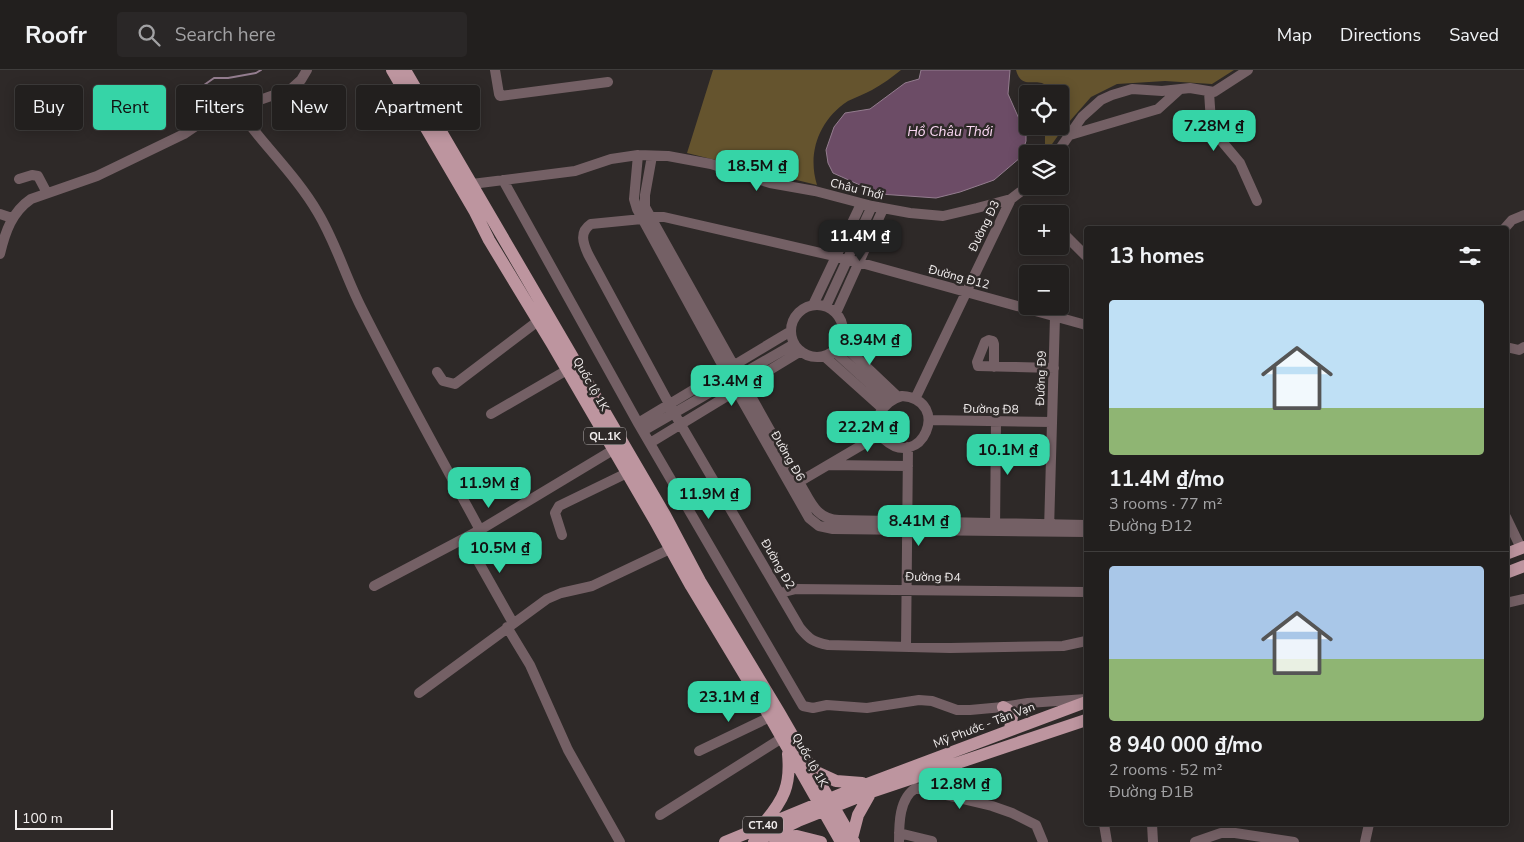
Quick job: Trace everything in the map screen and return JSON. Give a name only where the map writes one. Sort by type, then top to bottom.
[{"type":"main road","name":"Quốc lộ 1K","points":[[392,70],[467,186],[664,516],[700,581],[812,770],[826,805]]},
{"type":"main road","name":"Quốc lộ 1K","points":[[408,71],[467,186],[489,240],[567,370],[731,655],[785,743],[849,841]]},
{"type":"main road","points":[[1509,552],[1522,542]]},
{"type":"main road","points":[[1509,572],[1524,566]]},
{"type":"main road","name":"Mỹ Phước - Tân Vạn","points":[[725,842],[760,835],[826,805],[1010,729],[1084,702]]},
{"type":"main road","points":[[1003,707],[1012,716],[1010,729]]},
{"type":"main road","name":"Mỹ Phước - Tân Vạn","points":[[869,788],[922,775],[1084,721]]},
{"type":"main road","points":[[760,835],[785,792],[789,773],[785,743]]},
{"type":"main road","points":[[812,770],[836,781],[869,788],[849,841]]},
{"type":"main road","points":[[760,835],[796,836],[821,842]]},
{"type":"street","points":[[262,99],[291,89],[301,80],[307,70]]},
{"type":"street","points":[[494,70],[500,96],[608,82]]},
{"type":"street","points":[[1063,145],[1091,109],[1101,100],[1112,95],[1132,88],[1162,91],[1190,88],[1214,92],[1248,70]]},
{"type":"street","points":[[1070,135],[1158,110],[1179,90]]},
{"type":"street","points":[[1209,92],[1211,122],[1219,138],[1240,163],[1257,201]]},
{"type":"street","points":[[0,254],[4,236],[12,218],[23,204],[31,199],[96,176],[190,130]]},
{"type":"street","points":[[251,130],[302,190],[317,212],[361,308],[480,530]]},
{"type":"street","name":"Châu Thới","points":[[467,186],[575,171],[611,159],[638,155],[668,156],[711,164],[770,183],[815,191],[861,204],[910,214],[943,216],[1011,199],[1019,193]]},
{"type":"street","name":"Đường Đ6","points":[[638,155],[634,199],[637,209],[646,218],[737,383],[804,499]]},
{"type":"street","name":"Đường Đ6","points":[[646,218],[644,202],[652,156]]},
{"type":"street","points":[[19,179],[32,175],[38,176],[47,193]]},
{"type":"street","points":[[503,180],[640,427],[803,706],[814,708],[826,705],[867,708],[919,700],[932,701],[957,710],[1003,707],[1028,703],[1084,701]]},
{"type":"street","name":"Đường Đ3","points":[[916,399],[1011,199]]},
{"type":"street","points":[[813,305],[861,204]]},
{"type":"street","points":[[826,306],[872,206]]},
{"type":"street","points":[[836,313],[883,209]]},
{"type":"street","points":[[0,214],[12,218]]},
{"type":"street","points":[[1507,226],[1512,220],[1524,215]]},
{"type":"street","name":"Đường Đ12","points":[[646,218],[664,217],[847,259],[1084,324]]},
{"type":"street","name":"Đường Đ2","points":[[646,218],[591,224],[586,228],[582,242],[672,409],[806,636],[816,643],[828,645],[906,647],[1063,646],[1084,641]]},
{"type":"street","points":[[1069,239],[1084,254]]},
{"type":"street","points":[[824,356],[834,350],[840,342],[843,328],[841,320],[836,313],[826,306],[813,305],[800,311],[795,317],[791,331],[798,347],[812,356],[824,356],[862,377],[890,402]]},
{"type":"street","name":"Đường Đ9","points":[[1049,528],[1055,316]]},
{"type":"street","points":[[437,372],[443,381],[455,384],[538,321]]},
{"type":"street","points":[[640,427],[672,409],[729,368],[791,331]]},
{"type":"street","points":[[840,342],[862,377]]},
{"type":"street","points":[[650,443],[737,383],[798,347]]},
{"type":"street","points":[[1509,347],[1519,350],[1524,348]]},
{"type":"street","points":[[834,350],[890,402]]},
{"type":"street","points":[[994,366],[1054,368]]},
{"type":"street","points":[[491,414],[567,370]]},
{"type":"street","points":[[672,409],[737,383]]},
{"type":"street","points":[[909,397],[916,399],[927,412],[929,420],[925,436],[920,442],[908,447],[898,448],[891,445],[879,435],[878,420],[890,402],[909,397]]},
{"type":"street","name":"Đường Đ8","points":[[929,420],[1052,422]]},
{"type":"street","points":[[995,527],[996,421]]},
{"type":"street","points":[[799,482],[879,435]]},
{"type":"street","points":[[906,647],[908,447]]},
{"type":"street","points":[[374,586],[480,530],[613,450]]},
{"type":"street","name":"Đường Đ6","points":[[777,453],[799,482],[809,518],[819,526],[833,529],[847,525],[958,526],[1049,528],[1084,532]]},
{"type":"street","points":[[828,465],[908,466]]},
{"type":"street","points":[[562,535],[555,514],[559,506],[627,473]]},
{"type":"street","points":[[1509,522],[1522,542]]},
{"type":"street","name":"Đường Đ6","points":[[1049,528],[1084,525]]},
{"type":"street","points":[[465,538],[530,665],[568,750],[620,842]]},
{"type":"street","points":[[420,693],[547,598],[576,588],[592,586],[670,549]]},
{"type":"street","name":"Đường Đ4","points":[[780,593],[796,589],[1084,592]]},
{"type":"street","points":[[1509,602],[1524,600]]},
{"type":"street","points":[[699,752],[770,717]]},
{"type":"street","points":[[660,815],[785,743]]},
{"type":"street","points":[[916,788],[922,775]]},
{"type":"street","points":[[932,841],[899,838],[904,799],[910,791],[916,788],[973,800],[1012,813],[1036,825],[1043,842]]},
{"type":"street","points":[[1104,826],[1107,842]]},
{"type":"street","points":[[1152,826],[1153,842]]},
{"type":"street","points":[[1365,842],[1369,826]]},
{"type":"street","points":[[1201,841],[1222,833],[1228,833],[1294,842]]},
{"type":"shaded area","points":[[713,70],[901,70],[876,88],[848,101],[838,109],[823,127],[815,149],[814,173],[817,185],[687,153]]},
{"type":"shaded area","points":[[1016,70],[1234,70],[1212,84],[1165,81],[1117,84],[1091,97],[1069,122],[1069,85],[1045,85],[1039,82],[1026,82],[1019,77]]},
{"type":"shaded area","points":[[1045,135],[1058,135],[1051,145],[1045,145]]},
{"type":"water","name":"Hồ Châu Thới","points":[[921,70],[1010,70],[1008,94],[1019,119],[1019,135],[1026,135],[1025,145],[1019,145],[1019,159],[994,180],[936,198],[880,194],[833,173],[828,163],[826,150],[834,127],[845,113],[870,109],[905,83],[919,79]]},
{"type":"waterway","points":[[204,85],[214,78],[228,78],[256,73],[261,70]]}]
